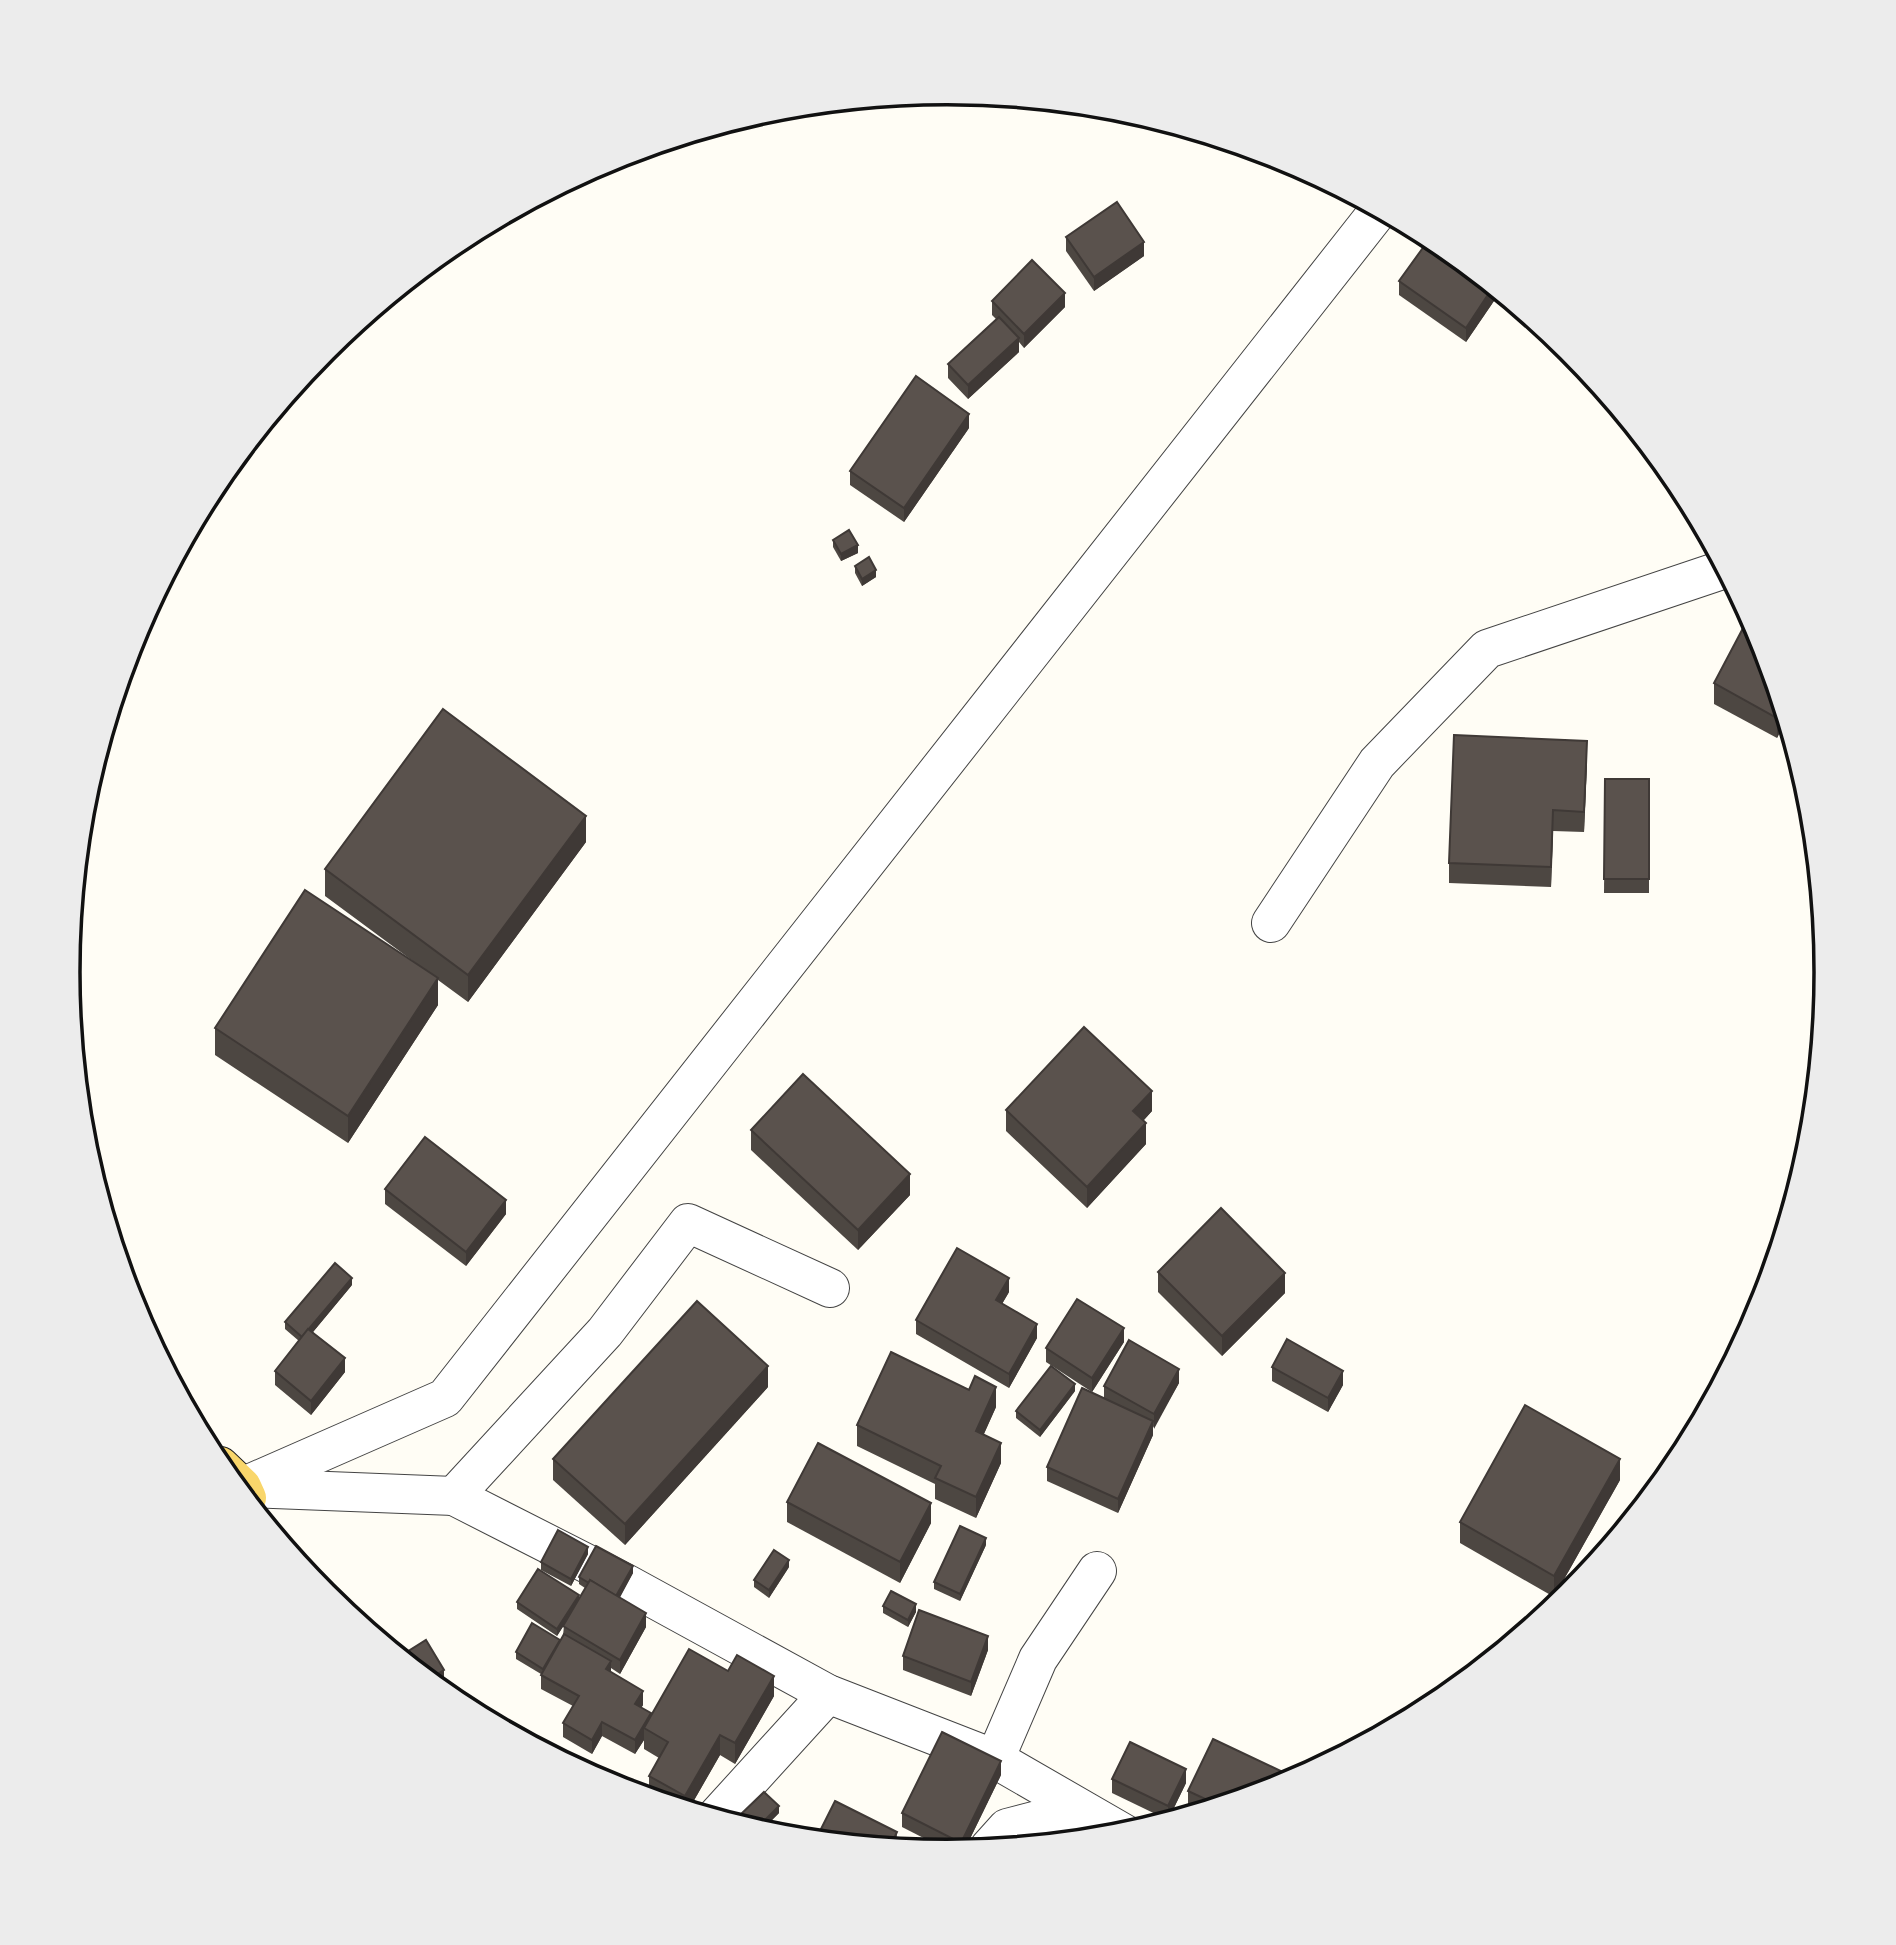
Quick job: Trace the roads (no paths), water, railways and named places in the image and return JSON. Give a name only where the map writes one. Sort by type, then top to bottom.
[{"type":"street","points":[[245,1480],[445,1398],[1374,217]]},
{"type":"street","points":[[1271,923],[1377,763],[1488,649],[1717,572]]},
{"type":"street","points":[[454,1496],[605,1332],[688,1223],[830,1288]]},
{"type":"street","points":[[249,1485],[454,1496],[627,1584],[828,1694],[995,1759],[1108,1825]]},
{"type":"street","points":[[995,1759],[1038,1659],[1097,1571]]},
{"type":"street","points":[[723,1810],[828,1694]]},
{"type":"street","points":[[998,1838],[1007,1828],[1080,1809]]}]
